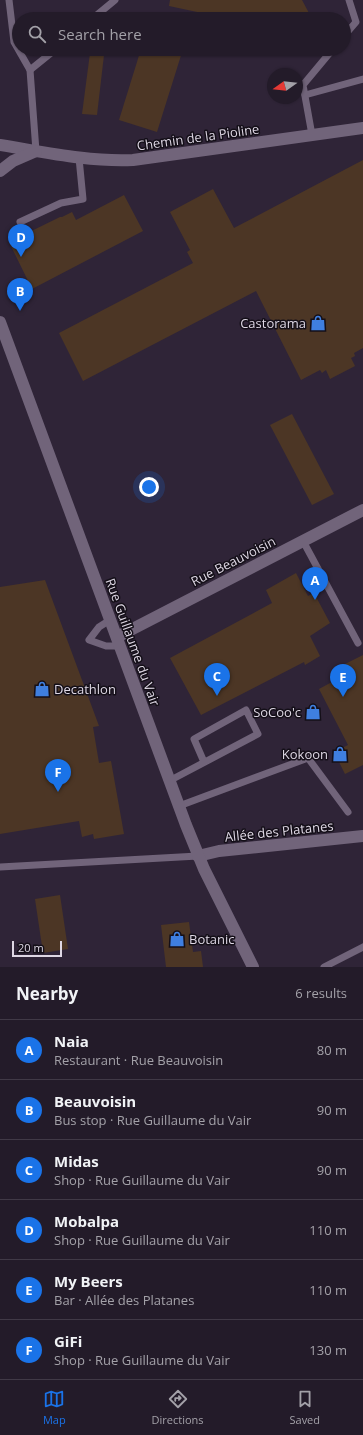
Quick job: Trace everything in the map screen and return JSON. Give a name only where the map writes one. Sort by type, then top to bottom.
[{"type":"street","name":"Chemin de la Pioline","points":[[0,145],[79,158],[109,161],[133,160],[363,128]]},
{"type":"street","points":[[0,171],[13,161],[36,150]]},
{"type":"street","name":"Rue Guillaume du Vair","points":[[0,322],[198,856],[253,967]]},
{"type":"street","name":"Rue Beauvoisin","points":[[118,642],[363,510]]},
{"type":"street","name":"Allée des Platanes","points":[[198,856],[219,851],[363,836]]},
{"type":"lane","points":[[9,0],[12,25]]},
{"type":"lane","points":[[100,12],[115,0]]},
{"type":"lane","points":[[349,0],[356,22],[351,28]]},
{"type":"lane","points":[[22,56],[30,70],[36,150]]},
{"type":"lane","points":[[30,70],[47,56]]},
{"type":"lane","points":[[312,135],[303,85],[327,56]]},
{"type":"lane","points":[[305,95],[363,79]]},
{"type":"lane","points":[[20,222],[61,203],[82,199],[79,158]]},
{"type":"lane","points":[[303,541],[358,643]]},
{"type":"lane","points":[[110,620],[99,627],[89,640],[106,646],[118,642]]},
{"type":"lane","points":[[169,781],[258,734],[246,710],[194,738],[204,762]]},
{"type":"lane","points":[[179,806],[308,758],[348,812]]},
{"type":"lane","points":[[0,867],[198,856]]},
{"type":"lane","points":[[324,967],[363,946]]},
{"type":"building","points":[[170,0],[302,0],[308,12],[197,12],[169,6]]},
{"type":"building","points":[[90,56],[104,56],[97,115],[82,114]]},
{"type":"building","points":[[139,56],[181,56],[157,132],[119,120]]},
{"type":"building","points":[[363,160],[363,348],[354,353],[355,356],[351,358],[355,366],[330,379],[326,370],[322,373],[320,370],[301,380],[256,291],[83,381],[59,333],[193,263],[187,252],[190,250],[170,212],[213,189],[234,228]]},
{"type":"building","points":[[124,195],[143,231],[32,289],[9,242],[72,212],[76,220]]},
{"type":"building","points":[[292,414],[334,494],[312,505],[270,425]]},
{"type":"building","points":[[296,573],[308,596],[314,593],[330,623],[310,636],[320,656],[305,665],[304,662],[201,715],[170,658],[272,603],[266,590]]},
{"type":"building","points":[[45,580],[99,726],[93,727],[99,763],[111,761],[124,834],[94,839],[93,834],[82,837],[79,821],[0,834],[0,587]]},
{"type":"building","points":[[363,655],[363,765],[345,774],[334,752],[348,745],[319,689],[343,676],[339,667]]},
{"type":"building","points":[[60,895],[68,949],[43,953],[35,899]]},
{"type":"building","name":"Botanic","points":[[189,922],[193,952],[201,951],[203,967],[166,967],[161,925]]},
{"type":"place","name":"Mobalpa","points":[[21,257]]},
{"type":"place","name":"Beauvoisin","points":[[20,311]]},
{"type":"place","name":"Castorama","points":[[318,323]]},
{"type":"place","name":"Naia","points":[[315,600]]},
{"type":"place","name":"Decathlon","points":[[42,689]]},
{"type":"place","name":"Midas","points":[[217,696]]},
{"type":"place","name":"My Beers","points":[[343,697]]},
{"type":"place","name":"SoCoo'c","points":[[313,712]]},
{"type":"place","name":"Kokoon","points":[[340,754]]},
{"type":"place","name":"GiFi","points":[[58,792]]},
{"type":"place","name":"Botanic","points":[[177,939]]}]
